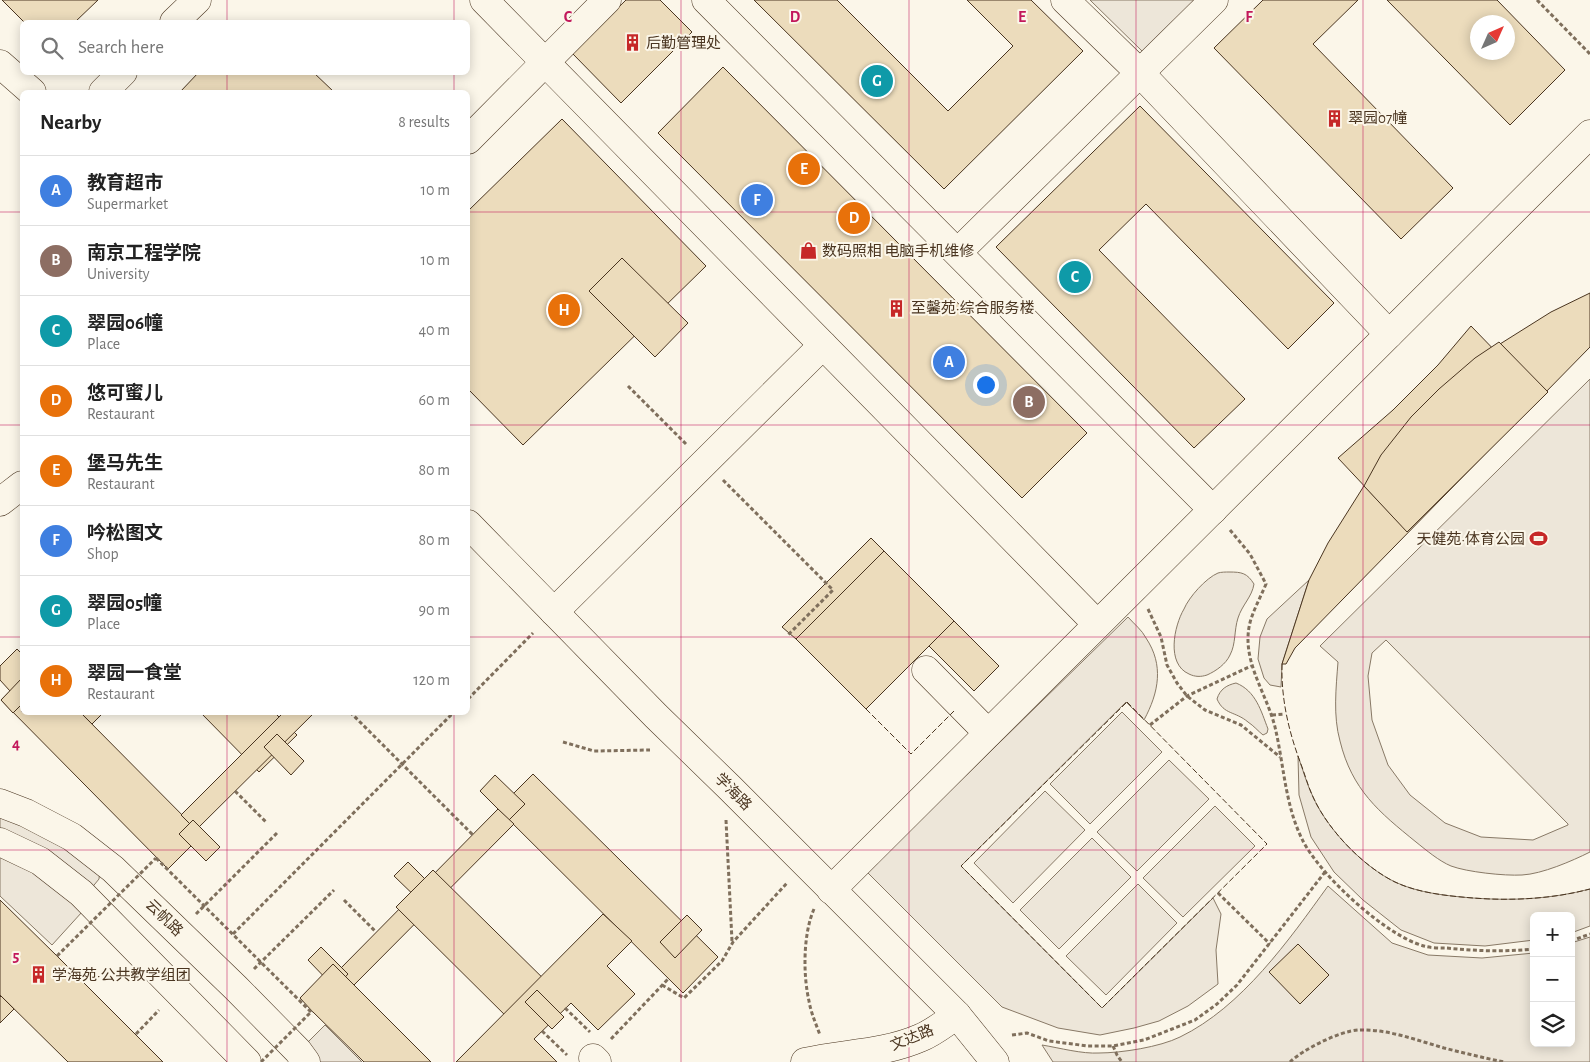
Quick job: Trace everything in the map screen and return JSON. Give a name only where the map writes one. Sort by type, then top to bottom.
[{"type":"street","points":[[176,20],[197,0]]},
{"type":"street","points":[[484,0],[1097,624]]},
{"type":"street","points":[[470,138],[607,0]]},
{"type":"street","points":[[706,0],[1213,510]]},
{"type":"street","points":[[1065,0],[1140,73],[1389,334]]},
{"type":"street","points":[[958,252],[1214,0]]},
{"type":"street","points":[[0,64],[30,90]]},
{"type":"street","points":[[105,90],[120,75]]},
{"type":"street","points":[[831,890],[1590,134]]},
{"type":"street","points":[[554,612],[823,345]]},
{"type":"street","name":"学海路","points":[[470,526],[656,716],[957,1016],[995,1062]]},
{"type":"street","points":[[926,670],[988,733]]},
{"type":"street","name":"云帆路","points":[[0,803],[26,813],[72,837],[106,864],[236,988],[298,1051],[306,1062]]},
{"type":"street","points":[[0,842],[40,861],[81,893],[247,1062]]},
{"type":"street","name":"文达路","points":[[817,1059],[861,1054],[890,1048],[921,1038],[957,1016]]},
{"type":"path","points":[[1537,0],[1590,54]]},
{"type":"path","points":[[628,386],[833,590],[787,636]]},
{"type":"path","points":[[1213,510],[1250,554],[1266,584],[1251,619],[1247,636],[1251,666],[1272,715],[1293,814],[1303,841],[1326,872],[1349,896],[1401,936],[1424,946],[1490,952],[1530,948]]},
{"type":"path","points":[[1136,587],[1161,637],[1167,665],[1176,683],[1186,696],[1205,710],[1241,725],[1280,757]]},
{"type":"path","points":[[470,697],[533,633]]},
{"type":"path","points":[[1150,725],[1186,696],[1251,666]]},
{"type":"path","points":[[1272,715],[1285,714]]},
{"type":"path","points":[[353,715],[473,835]]},
{"type":"path","points":[[233,934],[451,715]]},
{"type":"path","points":[[563,742],[594,751],[650,750]]},
{"type":"path","points":[[730,788],[725,825],[732,942]]},
{"type":"path","points":[[235,791],[267,823]]},
{"type":"path","points":[[195,915],[277,833]]},
{"type":"path","points":[[57,956],[157,858],[312,1012],[262,1062]]},
{"type":"path","points":[[1012,1035],[1027,1033],[1059,1042],[1088,1046],[1113,1046],[1144,1040],[1195,1020],[1217,1004],[1237,985],[1326,872]]},
{"type":"path","points":[[662,985],[684,998],[722,961],[732,942],[787,884]]},
{"type":"path","points":[[236,988],[334,890]]},
{"type":"path","points":[[817,1059],[806,982],[808,924],[814,910],[831,890]]},
{"type":"path","points":[[1218,893],[1270,944]]},
{"type":"path","points":[[344,900],[376,932]]},
{"type":"path","points":[[1575,940],[1590,934]]},
{"type":"path","points":[[590,1055],[669,978]]},
{"type":"path","points":[[136,1034],[178,992]]},
{"type":"path","points":[[565,1008],[590,1055]]},
{"type":"path","points":[[1290,1062],[1299,1054],[1330,1038],[1357,1030],[1385,1031],[1463,1053],[1504,1062]]},
{"type":"path","points":[[542,1031],[590,1055]]},
{"type":"path","points":[[1113,1046],[1116,1055],[1122,1062]]},
{"type":"shaded area","points":[[1090,0],[1195,0],[1143,52]]},
{"type":"shaded area","points":[[1590,379],[1590,852],[1548,870],[1514,875],[1458,868],[1446,864],[1428,852],[1379,810],[1360,787],[1352,773],[1345,758],[1336,722],[1338,662],[1320,646]],"holes":[[[1386,640],[1568,824],[1533,840],[1481,837],[1445,823],[1410,795],[1388,765],[1372,720],[1368,676],[1372,653]]]},
{"type":"shaded area","points":[[1222,572],[1237,572],[1249,577],[1254,584],[1238,618],[1232,651],[1226,661],[1214,671],[1202,676],[1191,675],[1182,669],[1177,662],[1175,654],[1175,634],[1180,616],[1198,588],[1213,575]]},
{"type":"shaded area","points":[[1309,580],[1282,664],[1281,687],[1270,685],[1264,678],[1258,659],[1260,637],[1267,619]]},
{"type":"shaded area","points":[[1128,617],[1140,630],[1152,648],[1157,668],[1156,689],[1144,720],[1126,702],[961,866],[1102,1008],[1213,898],[1221,914],[1216,950],[1218,984],[1188,1006],[1159,1021],[1100,1035],[1058,1028],[1002,1007],[867,872]]},
{"type":"shaded area","points":[[1236,683],[1248,691],[1257,702],[1268,729],[1267,733],[1263,735],[1252,725],[1226,710],[1220,704],[1217,699],[1222,690]]},
{"type":"shaded area","points":[[1122,712],[1162,752],[1090,824],[1050,784]]},
{"type":"shaded area","points":[[1298,756],[1312,794],[1321,811],[1338,835],[1360,858],[1395,882],[1423,891],[1473,898],[1532,898],[1590,889],[1590,926],[1575,932],[1575,912],[1530,912],[1530,940],[1485,946],[1434,943],[1401,930],[1363,900],[1334,872],[1311,837],[1299,795]]},
{"type":"shaded area","points":[[1169,760],[1209,799],[1137,871],[1097,832]]},
{"type":"shaded area","points":[[1045,791],[1085,830],[1013,903],[974,863]]},
{"type":"shaded area","points":[[1215,806],[1255,846],[1183,917],[1143,878]]},
{"type":"shaded area","points":[[0,808],[100,869],[99,879],[90,890],[0,835]]},
{"type":"shaded area","points":[[1092,838],[1131,877],[1059,949],[1020,910]]},
{"type":"shaded area","points":[[0,852],[58,888],[82,912],[52,945],[0,896]]},
{"type":"shaded area","points":[[1138,884],[1177,923],[1106,995],[1066,956]]},
{"type":"shaded area","points":[[1328,886],[1392,943],[1428,955],[1482,958],[1530,953],[1530,1047],[1575,1047],[1575,942],[1590,937],[1590,1062],[1053,1062],[1042,1045],[1085,1053],[1108,1053],[1129,1051],[1172,1041],[1203,1024],[1244,990],[1297,928]]},
{"type":"shaded area","points":[[325,1025],[362,1062],[317,1062],[304,1046]]},
{"type":"building","points":[[2,0],[98,0],[77,20],[22,20]]},
{"type":"building","name":"后勤管理处","points":[[626,0],[660,0],[692,32],[621,103],[572,53]]},
{"type":"building","points":[[754,0],[837,0],[948,111],[1013,46],[967,0],[1031,0],[1083,51],[944,189]]},
{"type":"building","name":"翠园07幢","points":[[1263,0],[1358,0],[1313,44],[1453,188],[1401,239],[1214,48]]},
{"type":"building","points":[[1387,0],[1497,0],[1512,15],[1470,15],[1470,60],[1515,60],[1515,19],[1565,70],[1510,125]]},
{"type":"building","name":"至馨苑·综合服务楼","points":[[723,67],[1087,433],[1022,498],[658,133]]},
{"type":"building","points":[[196,75],[316,75],[332,90],[182,90]]},
{"type":"building","points":[[1140,106],[1334,303],[1288,349],[1146,204],[1099,250],[1245,399],[1194,448],[996,247]]},
{"type":"building","points":[[562,119],[706,266],[523,445],[470,391],[470,209]]},
{"type":"building","points":[[622,258],[688,323],[655,357],[589,291]]},
{"type":"building","points":[[1590,293],[1590,347],[1295,648],[1286,664],[1282,664],[1309,580],[1328,543],[1391,443],[1433,396],[1465,369],[1500,344],[1551,312]]},
{"type":"building","points":[[1471,326],[1536,393],[1402,526],[1338,458],[1393,410],[1438,365]]},
{"type":"building","points":[[1499,342],[1548,392],[1407,532],[1364,486],[1381,455],[1411,417],[1439,389],[1475,358]]},
{"type":"building","points":[[871,538],[884,551],[796,639],[782,627]]},
{"type":"building","points":[[884,551],[954,621],[866,709],[796,639]]},
{"type":"building","points":[[954,621],[999,666],[974,691],[929,646]]},
{"type":"building","points":[[17,649],[20,652],[20,715],[83,715],[202,835],[168,869],[1,700],[10,691],[0,680],[0,666]]},
{"type":"building","points":[[20,680],[20,706],[13,713],[1,700]]},
{"type":"building","points":[[83,715],[101,715],[92,724]]},
{"type":"building","points":[[203,715],[277,715],[297,735],[259,772]]},
{"type":"building","points":[[281,715],[312,715],[196,830],[181,815]]},
{"type":"building","points":[[277,734],[304,761],[291,775],[264,747]]},
{"type":"building","points":[[533,774],[718,957],[683,993],[498,809]]},
{"type":"building","points":[[495,775],[525,804],[509,820],[480,791]]},
{"type":"building","points":[[498,809],[514,824],[354,985],[339,970]]},
{"type":"building","points":[[193,820],[220,847],[206,861],[179,834]]},
{"type":"building","points":[[408,862],[435,889],[422,903],[394,876]]},
{"type":"building","points":[[433,870],[556,991],[519,1029],[396,907]]},
{"type":"building","name":"学海苑·公共教学组团","points":[[0,900],[163,1062],[68,1062],[0,995]]},
{"type":"building","points":[[603,914],[632,941],[607,966],[635,994],[598,1030],[571,1003],[534,1039],[557,1062],[456,1062]]},
{"type":"building","points":[[687,915],[702,930],[675,958],[660,942]]},
{"type":"building","points":[[1298,944],[1329,975],[1300,1004],[1269,972]]},
{"type":"building","points":[[321,947],[348,974],[335,988],[308,960]]},
{"type":"building","points":[[333,964],[431,1062],[364,1062],[312,1011],[300,998]]},
{"type":"building","points":[[537,990],[564,1017],[552,1029],[525,1002]]},
{"type":"building","points":[[0,997],[14,1009],[0,1023]]},
{"type":"fence","points":[[1282,664],[1287,716],[1293,742],[1312,795],[1338,835],[1371,867],[1404,886],[1454,896],[1517,899],[1561,895],[1590,889]]},
{"type":"fence","points":[[1127,702],[1267,844],[1102,1008],[961,866],[1127,702]]},
{"type":"fence","points":[[866,709],[911,754],[954,711]]},
{"type":"place","name":"后勤管理处","points":[[632,43]]},
{"type":"place","name":"翠园05幢","points":[[877,81]]},
{"type":"place","name":"翠园07幢","points":[[1334,118]]},
{"type":"place","name":"堡马先生","points":[[804,169]]},
{"type":"place","name":"吟松图文","points":[[757,200]]},
{"type":"place","name":"悠可蜜儿","points":[[854,218]]},
{"type":"place","name":"数码照相 电脑手机维修","points":[[808,251]]},
{"type":"place","name":"翠园06幢","points":[[1075,277]]},
{"type":"place","name":"至馨苑·综合服务楼","points":[[897,308]]},
{"type":"place","name":"翠园一食堂","points":[[564,310]]},
{"type":"place","name":"教育超市","points":[[949,362]]},
{"type":"place","name":"南京工程学院","points":[[1029,402]]},
{"type":"place","name":"天健苑·体育公园","points":[[1539,539]]},
{"type":"place","name":"学海苑·公共教学组团","points":[[38,975]]}]
